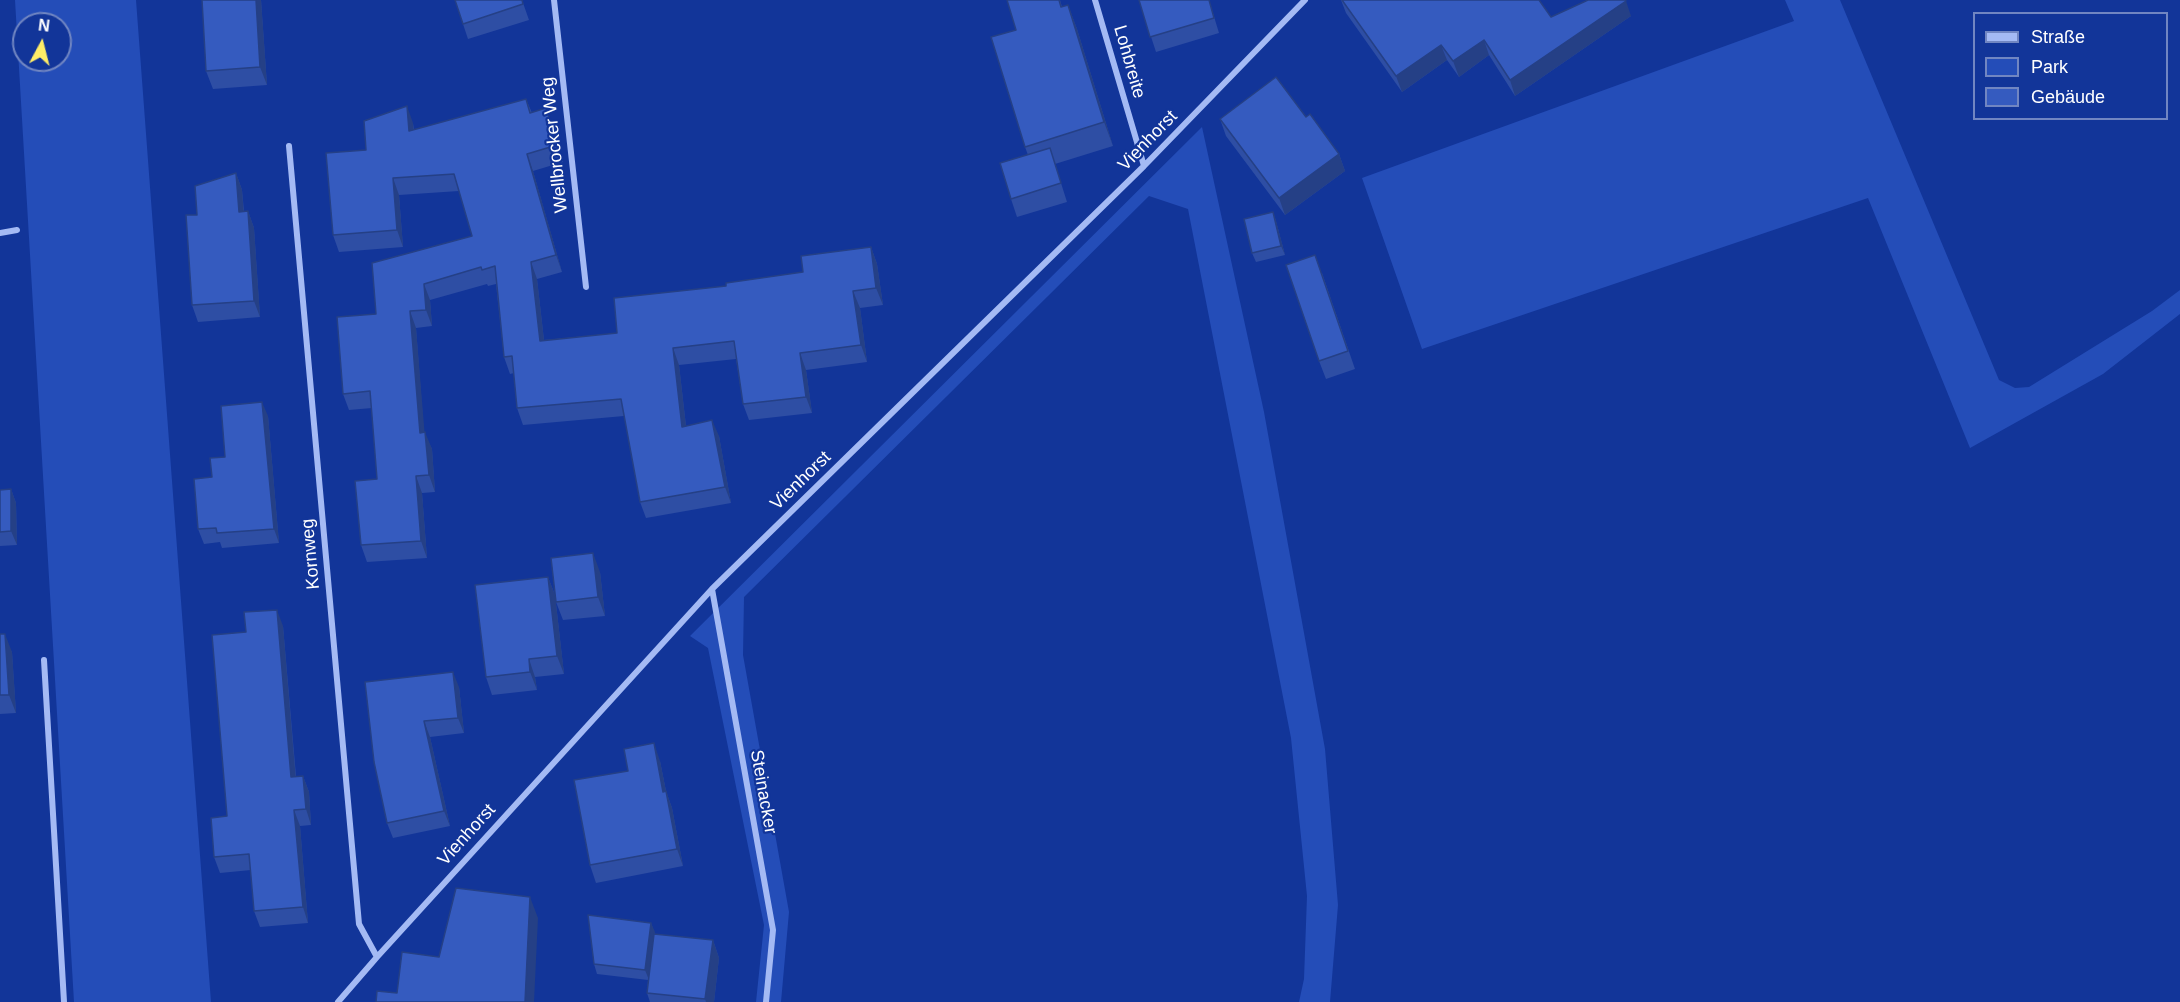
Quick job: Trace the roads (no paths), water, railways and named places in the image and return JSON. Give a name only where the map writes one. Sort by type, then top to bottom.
[{"type":"street","name":"Wellbrocker Weg","points":[[554,0],[586,287]]},
{"type":"street","name":"Lohbreite","points":[[1095,0],[1144,166]]},
{"type":"street","name":"Vienhorst","points":[[338,1002],[712,589],[1144,166],[1305,0]]},
{"type":"street","name":"Kornweg","points":[[289,146],[359,924],[377,957]]},
{"type":"street","points":[[0,233],[16,230]]},
{"type":"street","name":"Steinacker","points":[[712,589],[772,930],[766,1002]]},
{"type":"street","points":[[44,660],[64,1002]]}]
